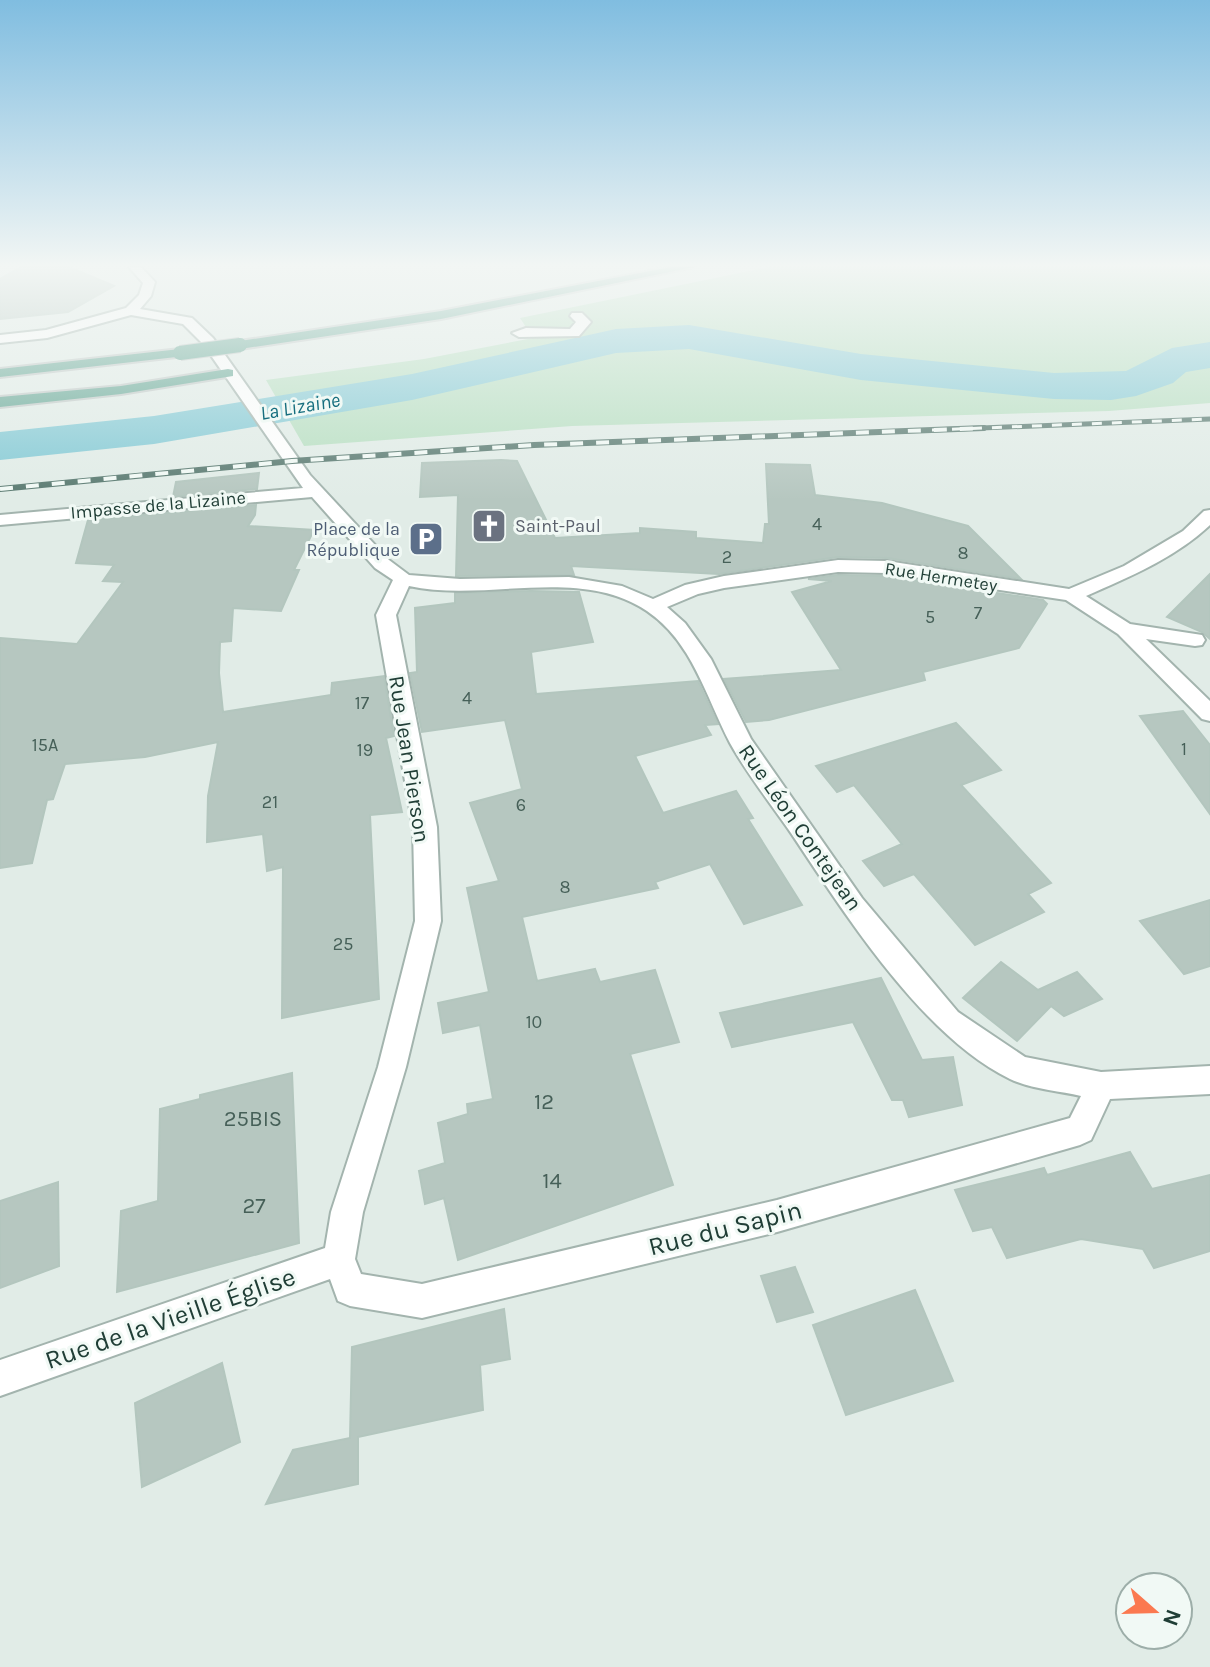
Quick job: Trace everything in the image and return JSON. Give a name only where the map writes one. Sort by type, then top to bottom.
[{"type":"main road","points":[[0,373],[241,345]]},
{"type":"main road","points":[[0,402],[232,378]]},
{"type":"street","points":[[210,345],[279,445],[316,492],[382,564],[403,579]]},
{"type":"street","name":"Impasse de la Lizaine","points":[[0,520],[316,492]]},
{"type":"street","points":[[1071,595],[1131,570],[1159,550],[1189,535],[1210,515]]},
{"type":"street","name":"Rue Hermetey","points":[[653,606],[692,589],[724,582],[838,566],[887,567],[1071,595]]},
{"type":"street","name":"Rue Léon Contejean","points":[[403,579],[460,585],[569,583],[615,590],[653,606],[678,627],[704,664],[741,742],[853,905],[948,1021],[1019,1069],[1101,1086],[1210,1080]]},
{"type":"street","name":"Rue Jean Pierson","points":[[339,1259],[347,1212],[392,1067],[428,921],[425,827],[386,615],[403,579]]},
{"type":"street","points":[[1071,595],[1125,630],[1210,714]]},
{"type":"street","points":[[1125,630],[1195,640]]},
{"type":"street","name":"Rue du Sapin","points":[[339,1259],[350,1289],[422,1301],[777,1216],[1080,1130],[1101,1086]]},
{"type":"street","name":"Rue de la Vieille Église","points":[[0,1378],[339,1259]]},
{"type":"green space","points":[[498,345],[1210,345],[1210,403],[1109,411],[572,426],[304,446],[266,380],[424,359]]},
{"type":"building","points":[[517,461],[555,538],[640,533],[640,528],[696,532],[696,538],[763,543],[765,524],[769,524],[766,464],[810,465],[815,495],[882,503],[968,526],[1021,579],[887,558],[838,557],[719,574],[571,566],[574,575],[456,576],[458,495],[420,497],[422,463]]},
{"type":"building","points":[[259,473],[257,489],[173,497],[176,482]]},
{"type":"building","points":[[256,505],[255,515],[248,526],[314,530],[294,570],[299,570],[281,611],[233,608],[231,641],[220,642],[223,712],[331,695],[332,683],[384,676],[394,736],[386,738],[402,812],[370,815],[379,999],[282,1018],[283,867],[267,871],[263,834],[207,842],[208,796],[218,742],[145,757],[65,764],[53,799],[47,800],[32,863],[0,868],[0,638],[77,644],[123,582],[103,581],[114,565],[76,563],[88,520]]},
{"type":"building","points":[[1210,574],[1210,639],[1202,632],[1167,617]]},
{"type":"building","points":[[838,575],[887,576],[1043,600],[1047,604],[1019,648],[923,672],[925,680],[769,720],[746,722],[724,679],[841,670],[792,592],[832,581],[808,579]]},
{"type":"building","points":[[579,592],[593,642],[531,652],[536,694],[698,681],[718,724],[705,725],[711,735],[635,756],[663,813],[736,791],[753,818],[748,819],[802,905],[744,924],[710,864],[655,882],[658,888],[522,917],[537,981],[595,969],[600,982],[655,970],[679,1042],[630,1054],[673,1185],[458,1260],[444,1198],[425,1204],[419,1171],[445,1163],[438,1123],[468,1114],[467,1104],[493,1099],[480,1025],[443,1033],[438,1003],[489,992],[467,888],[499,881],[470,803],[522,789],[505,720],[422,732],[410,673],[417,672],[415,608],[455,603],[455,593]]},
{"type":"building","points":[[1183,711],[1210,745],[1210,814],[1140,716]]},
{"type":"building","points":[[956,723],[1001,770],[961,785],[1051,883],[1028,894],[1044,912],[975,945],[914,874],[884,886],[863,861],[902,844],[854,785],[837,792],[816,766]]},
{"type":"building","points":[[1210,900],[1210,966],[1184,974],[1140,921]]},
{"type":"building","points":[[1001,962],[1038,990],[1077,972],[1102,999],[1064,1016],[1051,1006],[1017,1041],[963,998]]},
{"type":"building","points":[[881,978],[922,1060],[953,1057],[962,1105],[909,1117],[903,1100],[892,1100],[853,1022],[732,1047],[720,1013]]},
{"type":"building","points":[[292,1073],[299,1243],[117,1292],[121,1211],[158,1201],[160,1109],[200,1099],[200,1095]]},
{"type":"building","points":[[1130,1152],[1152,1189],[1210,1175],[1210,1251],[1154,1268],[1143,1249],[1081,1239],[1007,1258],[992,1227],[973,1231],[955,1190],[1044,1168],[1047,1175]]},
{"type":"building","points":[[58,1182],[59,1266],[0,1288],[0,1201]]},
{"type":"building","points":[[795,1267],[813,1312],[777,1322],[761,1276]]},
{"type":"building","points":[[915,1290],[953,1381],[846,1415],[813,1325]]},
{"type":"building","points":[[504,1309],[510,1359],[480,1365],[483,1410],[358,1437],[358,1484],[266,1504],[293,1450],[350,1438],[352,1347]]},
{"type":"building","points":[[222,1363],[240,1442],[142,1487],[135,1403]]},
{"type":"waterway","name":"La Lizaine","points":[[0,446],[154,430],[412,387],[599,345]]},
{"type":"waterway","name":"La Lizaine","points":[[734,345],[861,367],[1054,386],[1111,387],[1136,383],[1158,374],[1171,363],[1187,357],[1210,355]]},
{"type":"railway","points":[[952,429],[1210,419]]},
{"type":"railway","points":[[952,429],[984,428]]},
{"type":"railway","points":[[0,489],[292,461],[534,445],[952,429]]},
{"type":"railway","points":[[932,430],[952,429]]},
{"type":"place","name":"Saint-Paul","points":[[489,526]]},
{"type":"place","name":"Place de la République","points":[[426,539]]}]
